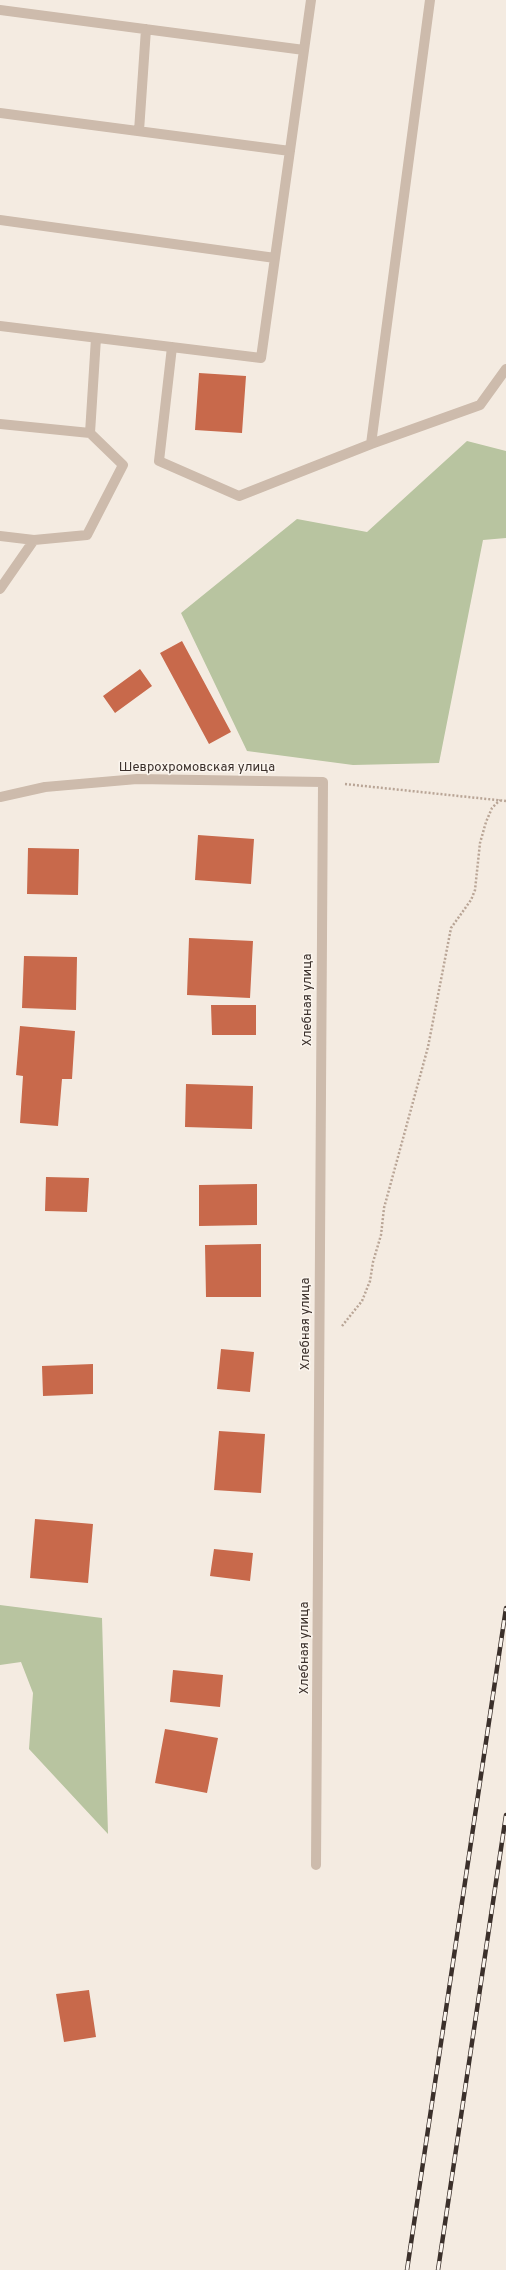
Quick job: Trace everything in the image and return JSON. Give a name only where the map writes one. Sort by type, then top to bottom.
[{"type":"street","points":[[0,326],[261,358],[311,0]]},
{"type":"street","points":[[371,444],[430,0]]},
{"type":"street","points":[[0,10],[304,50]]},
{"type":"street","points":[[139,131],[146,29]]},
{"type":"street","points":[[0,113],[290,151]]},
{"type":"street","points":[[0,220],[275,258]]},
{"type":"street","points":[[90,434],[96,338]]},
{"type":"street","points":[[172,347],[159,461],[239,496],[371,444],[480,405],[506,369]]},
{"type":"street","points":[[0,424],[90,434],[123,465],[87,535],[34,540],[0,536]]},
{"type":"street","points":[[0,589],[34,540]]},
{"type":"street","name":"Шеврохромовская улица","points":[[0,797],[45,787],[137,778],[323,782]]},
{"type":"street","name":"Хлебная улица","points":[[316,1866],[323,782]]},
{"type":"path","points":[[323,782],[506,801]]},
{"type":"path","points":[[319,1346],[348,1321],[362,1301],[370,1282],[381,1235],[384,1208],[428,1047],[451,928],[475,890],[480,843],[492,808],[500,800]]},
{"type":"green space","points":[[467,441],[506,451],[506,538],[483,540],[439,763],[353,765],[247,751],[181,613],[297,519],[367,532]]},
{"type":"green space","points":[[0,1605],[102,1618],[108,1834],[29,1749],[33,1693],[21,1662],[0,1665]]},
{"type":"building","points":[[199,373],[246,376],[242,433],[195,430]]},
{"type":"building","points":[[182,641],[231,732],[209,744],[160,653]]},
{"type":"building","points":[[140,669],[152,686],[115,713],[103,696]]},
{"type":"building","points":[[198,835],[254,839],[251,884],[195,880]]},
{"type":"building","points":[[28,848],[79,849],[78,895],[27,894]]},
{"type":"building","points":[[189,938],[253,941],[250,998],[187,995]]},
{"type":"building","points":[[24,956],[77,957],[76,1010],[22,1008]]},
{"type":"building","points":[[211,1005],[256,1005],[256,1035],[212,1035]]},
{"type":"building","points":[[20,1026],[75,1031],[72,1079],[62,1079],[58,1126],[20,1123],[23,1076],[16,1075]]},
{"type":"building","points":[[186,1084],[253,1086],[252,1129],[185,1127]]},
{"type":"building","points":[[46,1177],[89,1178],[87,1212],[45,1211]]},
{"type":"building","points":[[257,1184],[257,1225],[199,1226],[199,1185]]},
{"type":"building","points":[[261,1244],[261,1297],[206,1297],[205,1245]]},
{"type":"building","points":[[221,1349],[254,1352],[250,1392],[217,1389]]},
{"type":"building","points":[[93,1364],[93,1394],[43,1396],[42,1366]]},
{"type":"building","points":[[219,1431],[265,1434],[261,1493],[214,1490]]},
{"type":"building","points":[[35,1519],[93,1524],[88,1583],[30,1578]]},
{"type":"building","points":[[214,1549],[253,1553],[250,1581],[210,1576]]},
{"type":"building","points":[[173,1670],[223,1675],[220,1707],[170,1702]]},
{"type":"building","points":[[165,1729],[218,1738],[207,1793],[155,1783]]},
{"type":"building","points":[[89,1990],[96,2037],[64,2042],[56,1994]]},
{"type":"railway","points":[[407,2270],[506,1608]]},
{"type":"railway","points":[[438,2270],[506,1815]]}]
